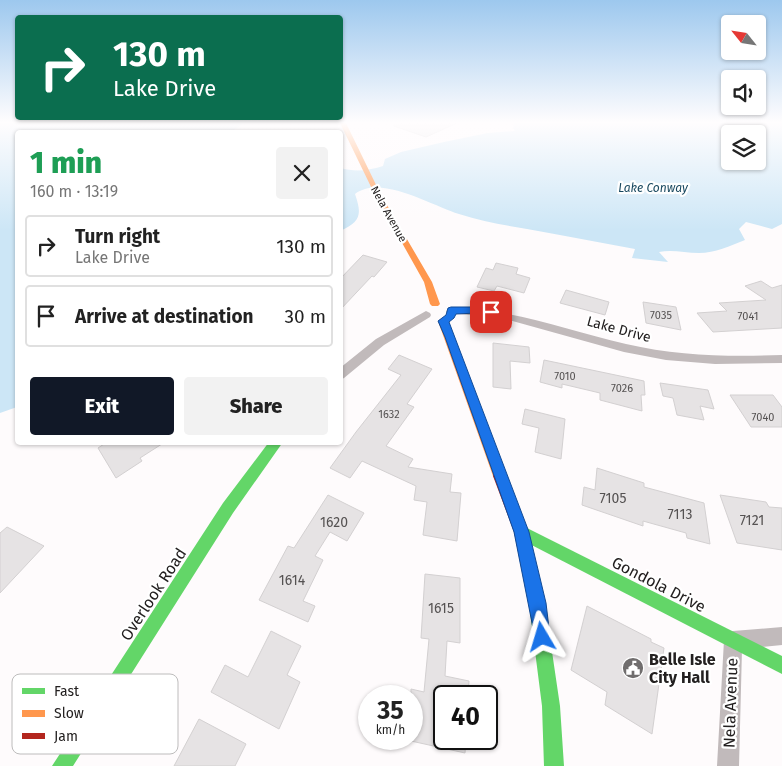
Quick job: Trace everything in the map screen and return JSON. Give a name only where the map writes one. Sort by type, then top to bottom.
[{"type":"street","name":"Nela Avenue","points":[[360,159],[428,282],[434,304]]},
{"type":"street","points":[[434,304],[443,305],[451,311],[451,316],[443,321],[432,320],[426,315],[426,310],[434,304]]},
{"type":"street","name":"Lake Drive","points":[[451,311],[477,310],[518,318],[648,353],[699,361],[782,359]]},
{"type":"street","points":[[343,373],[380,342],[426,315]]},
{"type":"street","points":[[443,321],[451,337],[521,532],[537,603],[551,706],[554,766]]},
{"type":"street","name":"Overlook Road","points":[[121,674],[228,508],[276,445]]},
{"type":"street","name":"Gondola Drive","points":[[521,532],[782,665]]},
{"type":"street","points":[[732,640],[782,636]]},
{"type":"street","name":"Nela Avenue","points":[[728,766],[732,640]]},
{"type":"street","name":"Overlook Road","points":[[62,766],[70,754]]},
{"type":"water","points":[[0,159],[15,159],[15,408],[0,413]]},
{"type":"water","name":"Lake Conway","points":[[386,159],[721,159],[721,170],[766,170],[766,159],[782,159],[782,224],[772,229],[746,222],[739,229],[745,240],[711,252],[659,252],[668,262],[632,258],[635,249],[482,220],[459,214],[392,189],[378,188],[366,189],[355,194],[359,207],[358,217],[356,221],[343,230],[343,169],[361,170],[383,166]]},
{"type":"building","points":[[363,255],[387,262],[343,307],[343,276]]},
{"type":"building","points":[[496,263],[518,268],[516,274],[530,278],[524,293],[497,286],[494,291],[477,287],[486,268],[493,270]]},
{"type":"building","points":[[761,281],[772,288],[782,285],[782,328],[713,332],[697,313],[727,311],[719,303],[766,300],[745,286]]},
{"type":"building","points":[[566,290],[609,302],[605,315],[560,303]]},
{"type":"building","points":[[643,302],[676,307],[681,330],[646,323]]},
{"type":"building","points":[[493,343],[529,347],[530,363],[510,361],[511,389],[493,387]]},
{"type":"building","points":[[399,355],[432,369],[407,404],[414,407],[386,446],[413,459],[408,467],[452,474],[450,492],[461,493],[457,541],[423,535],[427,502],[414,500],[416,486],[362,461],[350,478],[330,468],[401,375],[388,369]]},
{"type":"building","points":[[544,360],[644,381],[645,395],[641,395],[642,411],[600,400],[600,393],[562,384],[562,388],[540,382]]},
{"type":"building","points":[[660,383],[708,390],[714,409],[700,406],[704,420],[677,415],[673,398],[663,396]]},
{"type":"building","points":[[730,395],[773,395],[782,407],[782,427],[751,427]]},
{"type":"building","points":[[525,409],[565,419],[561,459],[535,452],[539,428],[522,424]]},
{"type":"building","points":[[102,445],[160,445],[140,458],[142,461],[116,478],[98,448]]},
{"type":"building","points":[[597,468],[644,483],[644,487],[704,503],[710,544],[687,538],[686,533],[643,521],[643,526],[582,505],[584,487],[595,490]]},
{"type":"building","points":[[328,495],[364,513],[347,541],[330,532],[315,556],[323,560],[303,601],[315,606],[308,622],[259,600],[288,546],[294,548]]},
{"type":"building","points":[[720,495],[766,502],[769,507],[782,508],[782,550],[737,543]]},
{"type":"building","points":[[7,527],[44,546],[0,593],[0,533]]},
{"type":"building","points":[[425,574],[460,578],[460,643],[447,641],[445,676],[469,681],[469,685],[433,685],[433,746],[423,744],[423,692],[429,639],[421,638]]},
{"type":"building","name":"Belle Isle City Hall","points":[[587,606],[651,639],[651,642],[664,648],[652,734],[605,705],[607,692],[571,670]]},
{"type":"building","points":[[271,631],[301,646],[287,675],[300,682],[279,729],[211,692],[225,665],[248,677]]},
{"type":"building","points":[[199,719],[246,744],[235,766],[174,766]]},
{"type":"building","points":[[452,750],[465,750],[465,753]]},
{"type":"traffic: fast","points":[[121,674],[228,508],[275,445]]},
{"type":"traffic: fast","points":[[521,532],[782,665]]},
{"type":"traffic: fast","points":[[537,604],[551,706],[554,766]]},
{"type":"traffic: fast","points":[[62,766],[70,754]]},
{"type":"traffic: slow","points":[[360,159],[377,193],[428,282],[435,304]]},
{"type":"traffic: slow","points":[[443,321],[500,476]]},
{"type":"traffic: jam","points":[[500,476],[521,532],[537,604]]},
{"type":"place","name":"Belle Isle City Hall","points":[[633,668]]},
{"type":"route","points":[[491,312],[477,310],[451,311],[451,316],[443,321],[451,337],[521,532],[537,603],[542,637]]}]
